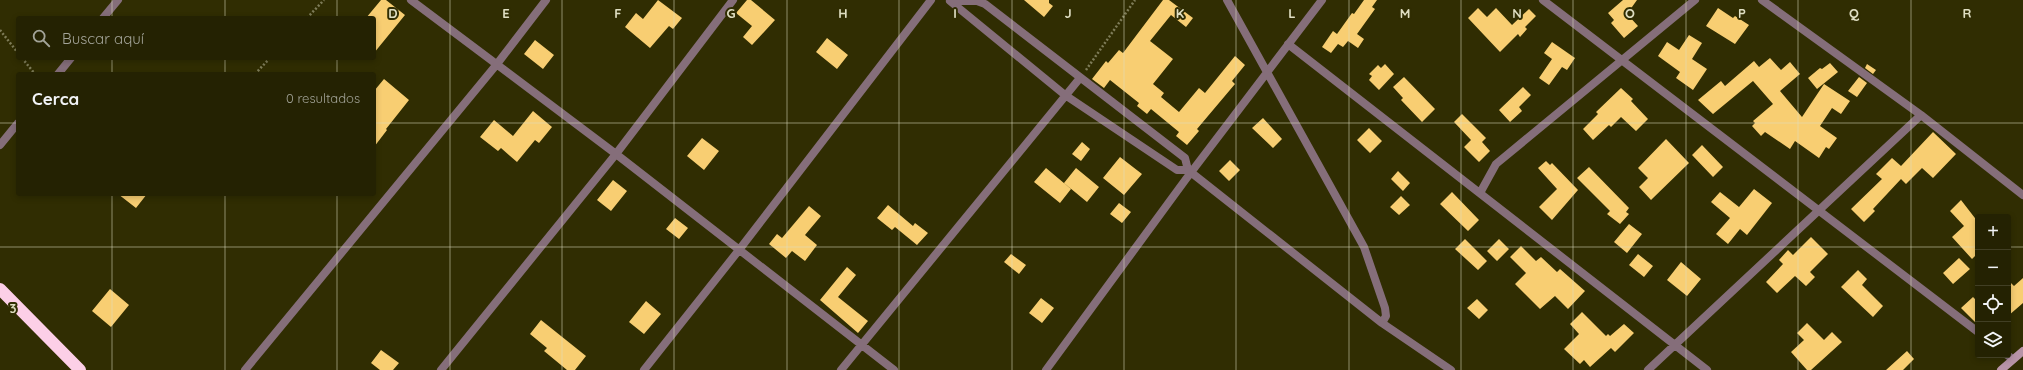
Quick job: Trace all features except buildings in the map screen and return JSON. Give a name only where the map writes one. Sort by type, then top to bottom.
[{"type":"highway","points":[[0,289],[80,370]]},
{"type":"street","points":[[105,16],[118,0]]},
{"type":"street","points":[[411,0],[616,154],[894,370]]},
{"type":"street","points":[[245,370],[497,64],[546,0]]},
{"type":"street","points":[[441,370],[616,154],[733,0]]},
{"type":"street","points":[[644,370],[739,250],[931,0]]},
{"type":"street","points":[[1227,0],[1364,247],[1385,308],[1386,316],[1382,324]]},
{"type":"street","points":[[1046,370],[1189,171],[1322,0]]},
{"type":"street","points":[[1543,0],[1975,330]]},
{"type":"street","points":[[1480,193],[1496,164],[1695,0]]},
{"type":"street","points":[[1762,0],[1921,115],[2023,195]]},
{"type":"street","points":[[950,1],[977,1],[985,4],[1185,158],[1189,171]]},
{"type":"street","points":[[950,1],[1066,94],[1177,170],[1189,171],[1382,324],[1451,370]]},
{"type":"street","points":[[1288,44],[1707,370]]},
{"type":"street","points":[[60,72],[69,60]]},
{"type":"street","points":[[841,370],[1080,78]]},
{"type":"street","points":[[1648,370],[1921,115]]},
{"type":"street","points":[[0,145],[16,125]]},
{"type":"street","points":[[2011,357],[2023,351]]},
{"type":"street","points":[[2001,370],[2009,358]]},
{"type":"path","points":[[309,16],[324,0]]},
{"type":"path","points":[[1080,78],[1135,0]]},
{"type":"path","points":[[0,30],[16,50]]},
{"type":"path","points":[[24,60],[33,72]]},
{"type":"path","points":[[257,72],[268,60]]}]
